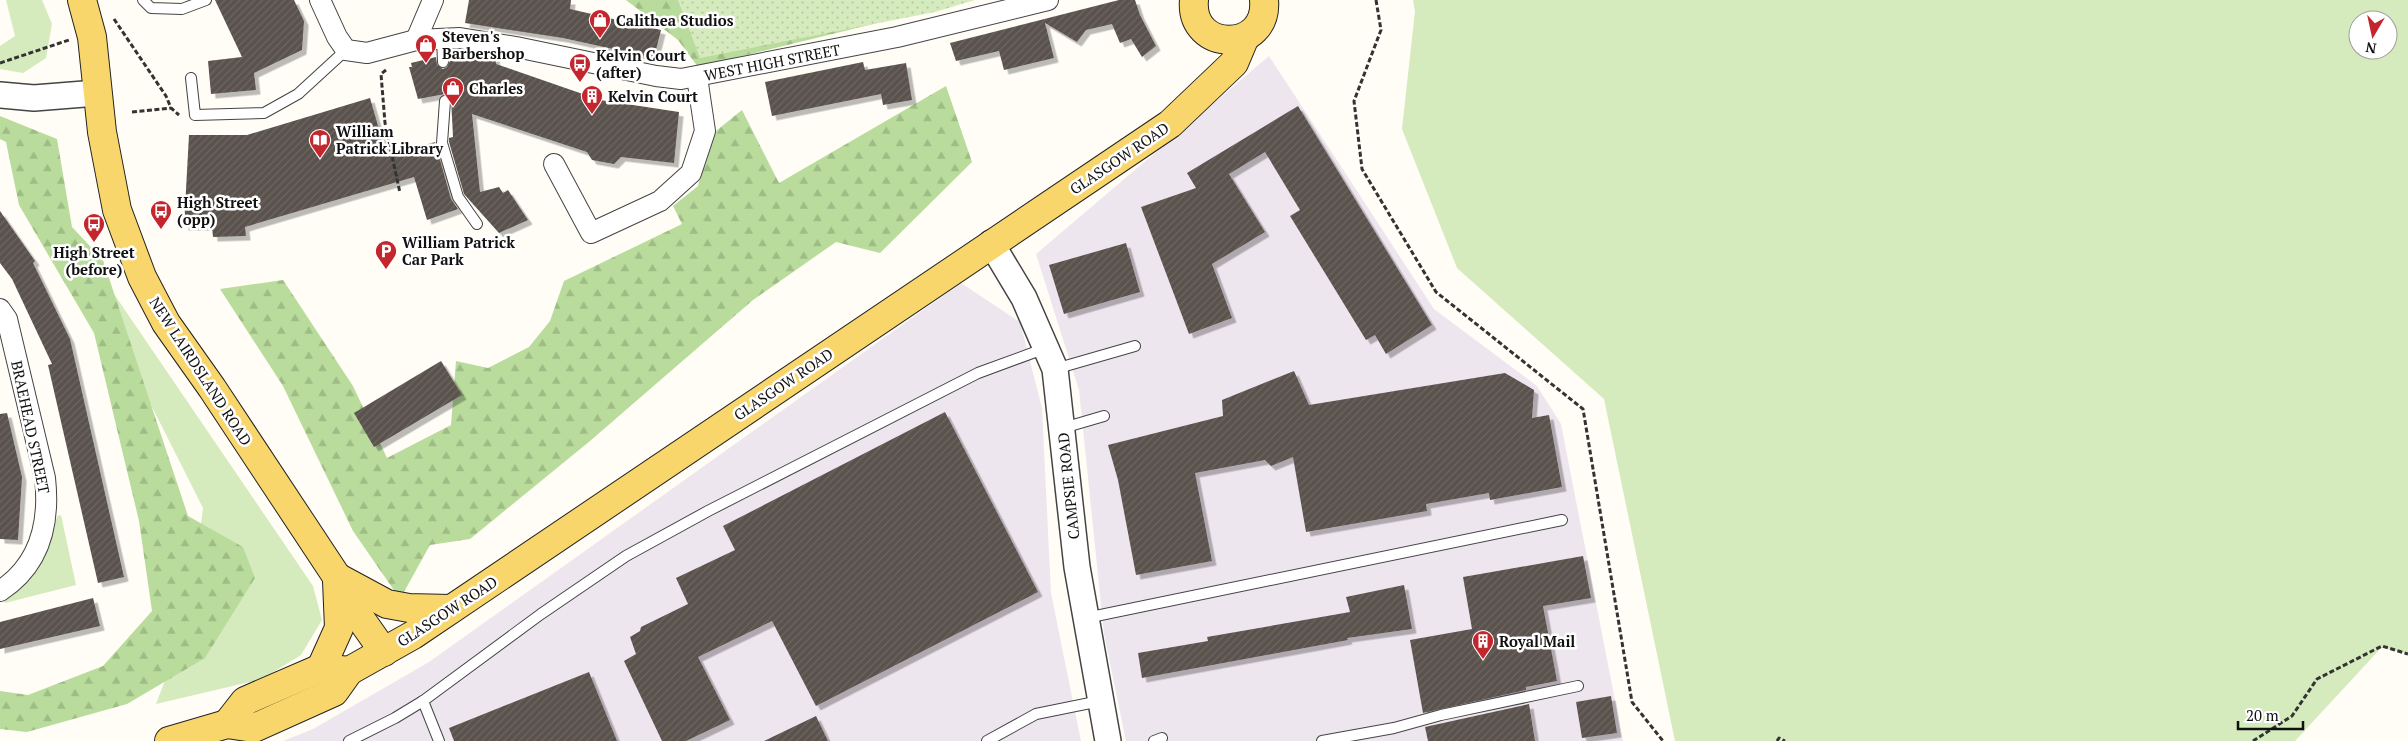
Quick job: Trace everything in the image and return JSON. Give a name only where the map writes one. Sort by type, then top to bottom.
[{"type":"main road","name":"NEW LAIRDSLAND ROAD","points":[[82,0],[92,37],[102,132],[117,210],[142,277],[166,323],[212,388],[337,578],[358,615],[384,652]]},
{"type":"main road","name":"GLASGOW ROAD","points":[[169,741],[226,724],[254,728],[334,692],[349,671],[413,635],[991,243],[1170,124],[1234,63],[1245,37],[1252,32],[1261,20],[1264,0]]},
{"type":"main road","points":[[1193,1],[1197,19],[1207,33],[1209,86]]},
{"type":"main road","points":[[1207,33],[1226,40],[1245,37]]},
{"type":"main road","points":[[321,668],[338,628],[337,578],[386,604],[409,608],[450,609]]},
{"type":"main road","points":[[226,724],[245,701],[321,668],[349,671]]},
{"type":"street","points":[[320,0],[337,37],[346,50]]},
{"type":"street","points":[[416,40],[433,0]]},
{"type":"street","name":"WEST HIGH STREET","points":[[346,50],[367,53],[416,40],[460,38],[516,47],[656,76],[681,79],[897,38],[1048,0]]},
{"type":"street","points":[[554,164],[591,233],[660,201],[691,173],[705,131],[697,77]]},
{"type":"street","points":[[0,95],[34,98],[97,93]]},
{"type":"street","name":"CAMPSIE ROAD","points":[[991,243],[1024,298],[1050,358],[1063,428],[1077,567],[1108,741]]},
{"type":"street","name":"BRAEHEAD STREET","points":[[0,309],[6,319],[44,478],[47,500],[45,523],[38,547],[26,568],[0,591]]},
{"type":"lane","points":[[143,0],[151,8],[182,9],[206,0]]},
{"type":"lane","points":[[442,38],[444,62]]},
{"type":"lane","points":[[191,78],[195,115],[264,113],[298,94],[346,50]]},
{"type":"lane","points":[[446,101],[442,143],[458,196],[477,224]]},
{"type":"lane","points":[[349,741],[395,718],[423,701],[541,614],[626,556],[742,493],[970,377],[1050,358],[1135,346]]},
{"type":"lane","points":[[1063,428],[1104,416]]},
{"type":"lane","points":[[1085,618],[1562,520]]},
{"type":"lane","points":[[1322,741],[1394,728],[1441,715],[1578,686]]},
{"type":"lane","points":[[987,741],[1036,714],[1100,700]]},
{"type":"lane","points":[[423,701],[440,741]]},
{"type":"path","points":[[1376,0],[1381,30],[1354,101],[1362,169],[1436,292],[1583,409],[1632,702],[1663,741]]},
{"type":"path","points":[[114,18],[166,96],[171,108],[179,115],[195,115]]},
{"type":"path","points":[[0,63],[66,40],[92,37]]},
{"type":"path","points":[[396,44],[398,61],[382,74],[385,123],[400,193]]},
{"type":"path","points":[[132,112],[171,108]]},
{"type":"path","points":[[2253,741],[2292,716],[2317,679],[2382,646],[2408,654]]},
{"type":"path","points":[[1777,741],[1779,738],[1785,741]]},
{"type":"shaded area","points":[[1269,56],[1434,309],[1537,386],[1561,424],[1623,741],[1126,741],[1104,634],[1079,390],[1036,254]]},
{"type":"shaded area","points":[[961,283],[1020,322],[1042,408],[1051,593],[1081,741],[283,741],[313,729],[429,662]]},
{"type":"green space","points":[[6,0],[42,0],[52,24],[46,58],[23,73],[0,69],[0,46],[15,36]]},
{"type":"green space","points":[[626,0],[971,0],[698,67],[678,40]]},
{"type":"green space","points":[[678,0],[975,0],[935,12],[700,58]]},
{"type":"green space","points":[[1413,0],[2408,0],[2408,654],[2382,647],[2295,741],[1675,741],[1604,399],[1457,268],[1402,129],[1415,11]]},
{"type":"green space","points":[[946,86],[972,162],[880,253],[836,242],[753,300],[590,441],[470,539],[430,545],[400,599],[353,531],[283,386],[220,289],[283,280],[353,386],[387,458],[451,425],[456,361],[488,368],[529,347],[550,321],[564,281],[682,224],[673,206],[698,186],[711,135],[742,110],[779,183]]},
{"type":"green space","points":[[0,116],[57,139],[72,227],[103,260],[188,516],[243,547],[255,578],[205,658],[127,704],[27,732],[0,729],[0,691],[28,695],[103,666],[152,611],[139,521],[94,333],[19,205],[6,142],[0,139]]},
{"type":"green space","points":[[99,272],[313,586],[322,620],[301,655],[262,679],[156,704],[189,617],[203,508],[137,377]]},
{"type":"green space","points":[[61,515],[76,585],[5,603],[4,600],[33,574],[40,564],[50,541],[57,516]]},
{"type":"building","points":[[215,0],[294,0],[304,21],[302,50],[254,73],[256,90],[211,94],[208,61],[242,57]]},
{"type":"building","points":[[469,0],[571,0],[570,9],[661,30],[654,58],[563,38],[465,23]]},
{"type":"building","points":[[1119,0],[1135,0],[1140,15],[1156,46],[1142,57],[1131,39],[1120,43],[1112,24],[1086,30],[1077,42],[1045,23],[1054,58],[1004,70],[999,51],[956,61],[950,43]]},
{"type":"building","points":[[436,57],[437,65],[443,69],[447,67],[450,61],[495,57],[496,64],[600,100],[679,112],[674,163],[621,157],[614,164],[592,160],[587,152],[472,114],[480,192],[499,187],[503,193],[508,190],[528,220],[499,233],[464,194],[449,142],[449,138],[453,137],[451,98],[445,94],[418,99],[409,67],[412,67],[411,63]]},
{"type":"building","points":[[863,62],[865,70],[906,63],[912,100],[883,105],[881,94],[772,116],[765,82]]},
{"type":"building","points":[[370,98],[387,157],[435,142],[451,199],[458,209],[427,220],[414,177],[245,227],[246,236],[213,237],[212,226],[184,226],[189,135],[247,135]]},
{"type":"building","points":[[1298,106],[1432,325],[1386,354],[1375,335],[1366,340],[1290,216],[1300,210],[1265,152],[1229,174],[1265,232],[1212,264],[1232,318],[1189,334],[1141,207],[1196,188],[1187,173]]},
{"type":"building","points":[[0,211],[35,261],[33,263],[70,339],[124,577],[98,583],[48,365],[52,364],[12,279],[0,263]]},
{"type":"building","points":[[1126,243],[1140,292],[1064,314],[1049,265]]},
{"type":"building","points":[[441,361],[462,395],[374,447],[354,413]]},
{"type":"building","points":[[1294,371],[1309,405],[1505,373],[1534,390],[1532,418],[1549,415],[1562,487],[1490,500],[1489,493],[1426,504],[1427,511],[1306,532],[1293,457],[1271,466],[1265,460],[1195,473],[1212,561],[1136,575],[1118,480],[1108,445],[1223,416],[1222,400]]},
{"type":"building","points":[[945,412],[1038,592],[816,706],[772,621],[698,657],[730,720],[686,741],[662,741],[624,661],[636,654],[630,637],[640,631],[641,627],[688,604],[676,578],[735,550],[723,526]]},
{"type":"building","points":[[7,413],[22,477],[18,540],[0,539],[0,414]]},
{"type":"building","points":[[1583,556],[1591,598],[1543,606],[1557,681],[1526,687],[1526,690],[1423,713],[1410,640],[1472,629],[1463,577]]},
{"type":"building","points":[[1404,585],[1412,629],[1347,638],[1348,640],[1142,678],[1138,653],[1208,641],[1207,637],[1350,612],[1346,597]]},
{"type":"building","points":[[93,598],[100,626],[0,649],[0,622]]},
{"type":"building","points":[[589,672],[617,741],[454,741],[449,728]]},
{"type":"building","points":[[1611,696],[1617,733],[1582,738],[1576,702]]},
{"type":"building","points":[[1529,704],[1535,741],[1428,741],[1425,727]]},
{"type":"building","points":[[816,716],[828,741],[764,741]]},
{"type":"place","name":"Calithea Studios","points":[[600,39]]},
{"type":"place","name":"Steven's Barbershop","points":[[426,64]]},
{"type":"place","name":"Kelvin Court (after)","points":[[580,83]]},
{"type":"place","name":"Charles","points":[[453,107]]},
{"type":"place","name":"Kelvin Court","points":[[592,115]]},
{"type":"place","name":"William Patrick Library","points":[[320,159]]},
{"type":"place","name":"High Street (opp)","points":[[161,230]]},
{"type":"place","name":"High Street (before)","points":[[94,243]]},
{"type":"place","name":"William Patrick Car Park","points":[[386,270]]},
{"type":"place","name":"Royal Mail","points":[[1483,660]]}]
